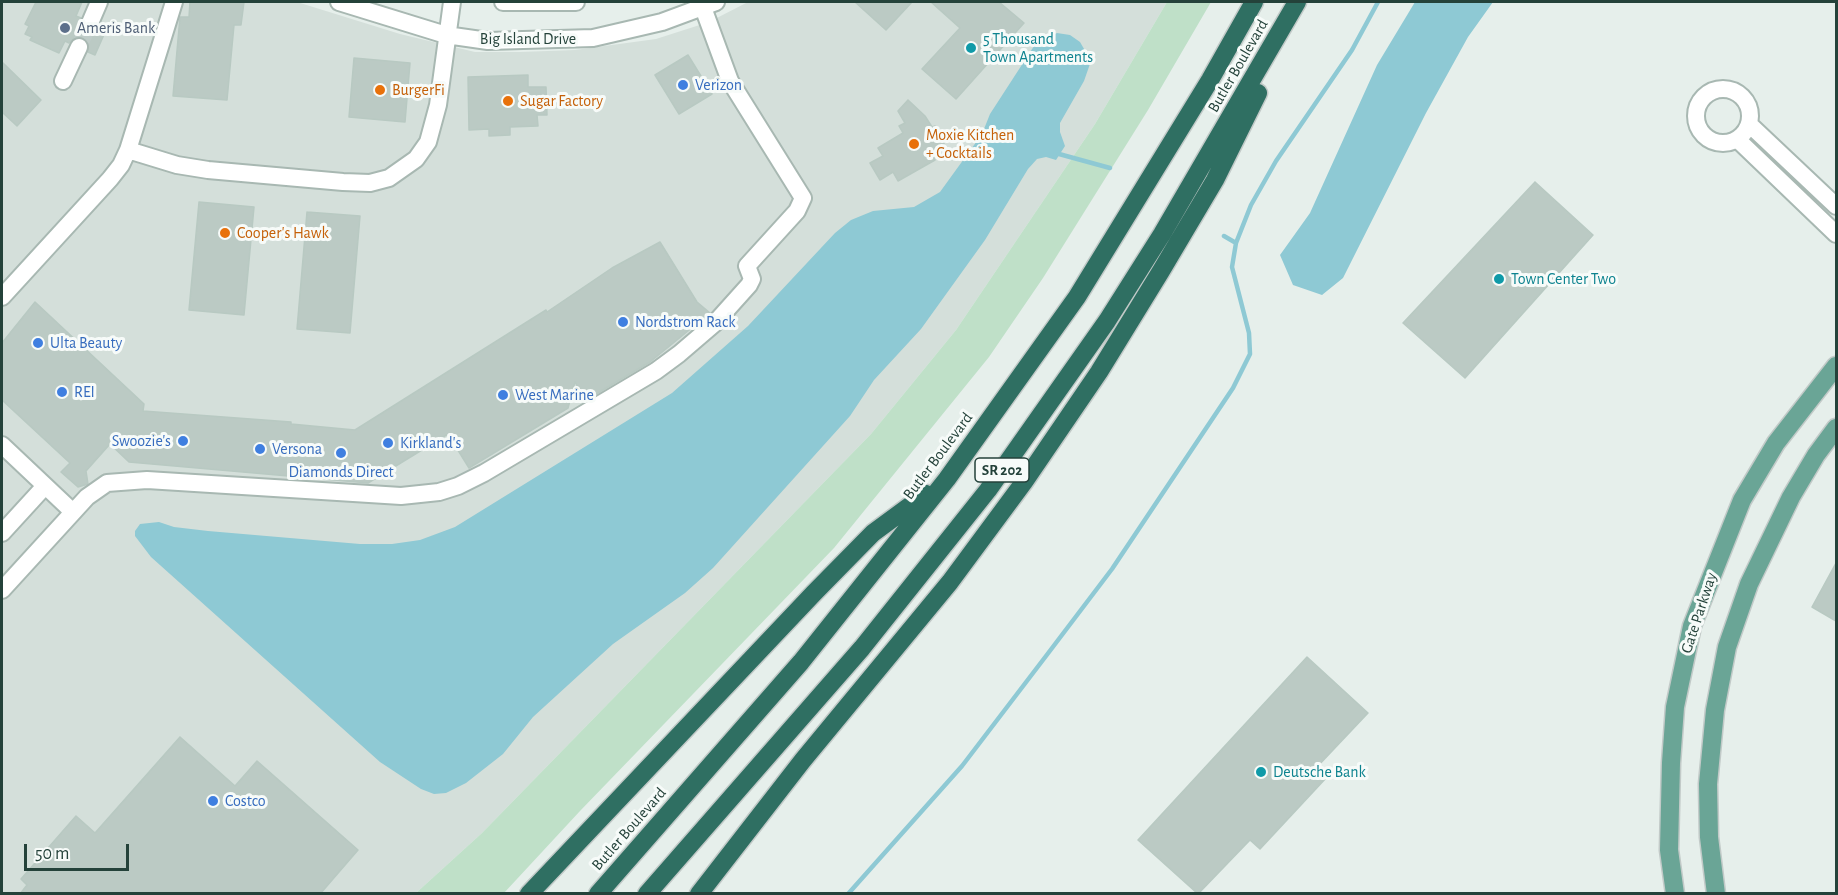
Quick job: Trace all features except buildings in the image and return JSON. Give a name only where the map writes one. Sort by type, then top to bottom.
[{"type":"highway","name":"Butler Boulevard","points":[[598,894],[801,662],[947,478],[1077,297],[1210,80],[1254,2]]},
{"type":"highway","name":"Butler Boulevard","points":[[647,894],[862,648],[988,490],[1107,321],[1168,226],[1298,2]]},
{"type":"highway","points":[[699,894],[803,760],[950,582],[1074,410],[1215,180],[1268,73],[1298,2]]},
{"type":"highway","points":[[529,894],[724,686],[873,533],[947,478]]},
{"type":"main road","name":"Gate Parkway","points":[[1675,894],[1669,850],[1671,763],[1675,707],[1692,626],[1742,500],[1776,443],[1836,366]]},
{"type":"main road","points":[[1716,894],[1709,837],[1708,784],[1715,710],[1727,647],[1749,584],[1791,497],[1816,454],[1836,428]]},
{"type":"street","points":[[90,22],[99,2]]},
{"type":"street","points":[[2,297],[111,179],[128,150],[174,2]]},
{"type":"street","name":"Big Island Drive","points":[[339,2],[447,35],[488,41],[593,38],[662,22],[707,3]]},
{"type":"street","points":[[128,150],[169,163],[208,170],[343,182],[370,183],[388,178],[416,159],[428,142],[438,105],[452,2]]},
{"type":"street","points":[[503,2],[576,2]]},
{"type":"street","points":[[2,589],[97,488],[123,479],[400,496],[439,492],[458,486],[484,472],[656,371],[679,354],[714,324],[749,285],[751,272],[747,266],[797,211],[803,198],[730,81],[707,3]]},
{"type":"street","points":[[63,81],[79,48]]},
{"type":"street","points":[[1719,88],[1737,92],[1748,106],[1749,124],[1737,139],[1720,143],[1712,141],[1699,130],[1695,113],[1703,97],[1719,88]]},
{"type":"street","points":[[1749,124],[1836,206]]},
{"type":"street","points":[[1737,139],[1836,234]]},
{"type":"street","points":[[2,445],[73,512]]},
{"type":"street","points":[[2,533],[45,486]]},
{"type":"shaded area","points":[[2,2],[297,2],[400,34],[475,52],[520,52],[575,50],[656,39],[709,22],[748,2],[1167,2],[1095,124],[956,330],[871,434],[482,833],[416,893],[2,894]]},
{"type":"green space","points":[[1167,2],[1211,2],[1148,110],[1043,278],[989,357],[834,548],[504,893],[416,893],[482,833],[871,434],[956,330],[1095,124]]},
{"type":"water","points":[[1415,2],[1493,2],[1468,37],[1426,113],[1343,278],[1322,295],[1293,285],[1280,255],[1310,213],[1377,65]]},
{"type":"water","points":[[1057,33],[1070,35],[1080,42],[1091,61],[1084,81],[1060,123],[1060,132],[1065,146],[1056,160],[1046,157],[1037,159],[1028,169],[985,240],[921,329],[874,380],[850,416],[713,568],[685,593],[613,644],[533,717],[503,754],[466,783],[446,793],[434,794],[421,789],[380,762],[151,557],[135,536],[135,531],[140,524],[159,522],[174,527],[208,531],[360,544],[392,544],[420,540],[455,527],[672,393],[748,326],[835,233],[851,220],[873,211],[914,207],[940,192],[982,134],[990,114],[1036,43]]},
{"type":"waterway","points":[[848,894],[962,766],[1046,656],[1112,569],[1233,388],[1250,354],[1249,333],[1232,267],[1236,243],[1251,205],[1276,161],[1352,50],[1378,2]]},
{"type":"waterway","points":[[1059,154],[1110,168]]},
{"type":"waterway","points":[[1224,236],[1236,243]]},
{"type":"tunnel","points":[[79,47],[90,23]]},
{"type":"place","name":"Ameris Bank","points":[[65,28]]},
{"type":"place","name":"5 Thousand Town Apartments","points":[[971,48]]},
{"type":"place","name":"Verizon","points":[[683,85]]},
{"type":"place","name":"BurgerFi","points":[[380,90]]},
{"type":"place","name":"Sugar Factory","points":[[508,101]]},
{"type":"place","name":"Moxie Kitchen + Cocktails","points":[[914,144]]},
{"type":"place","name":"Cooper's Hawk","points":[[225,233]]},
{"type":"place","name":"Town Center Two","points":[[1499,279]]},
{"type":"place","name":"Nordstrom Rack","points":[[623,322]]},
{"type":"place","name":"Ulta Beauty","points":[[38,343]]},
{"type":"place","name":"REI","points":[[62,392]]},
{"type":"place","name":"West Marine","points":[[503,395]]},
{"type":"place","name":"Swoozie's","points":[[183,441]]},
{"type":"place","name":"Kirkland's","points":[[388,443]]},
{"type":"place","name":"Versona","points":[[260,449]]},
{"type":"place","name":"Diamonds Direct","points":[[341,453]]},
{"type":"place","name":"Deutsche Bank","points":[[1261,772]]},
{"type":"place","name":"Costco","points":[[213,801]]}]
